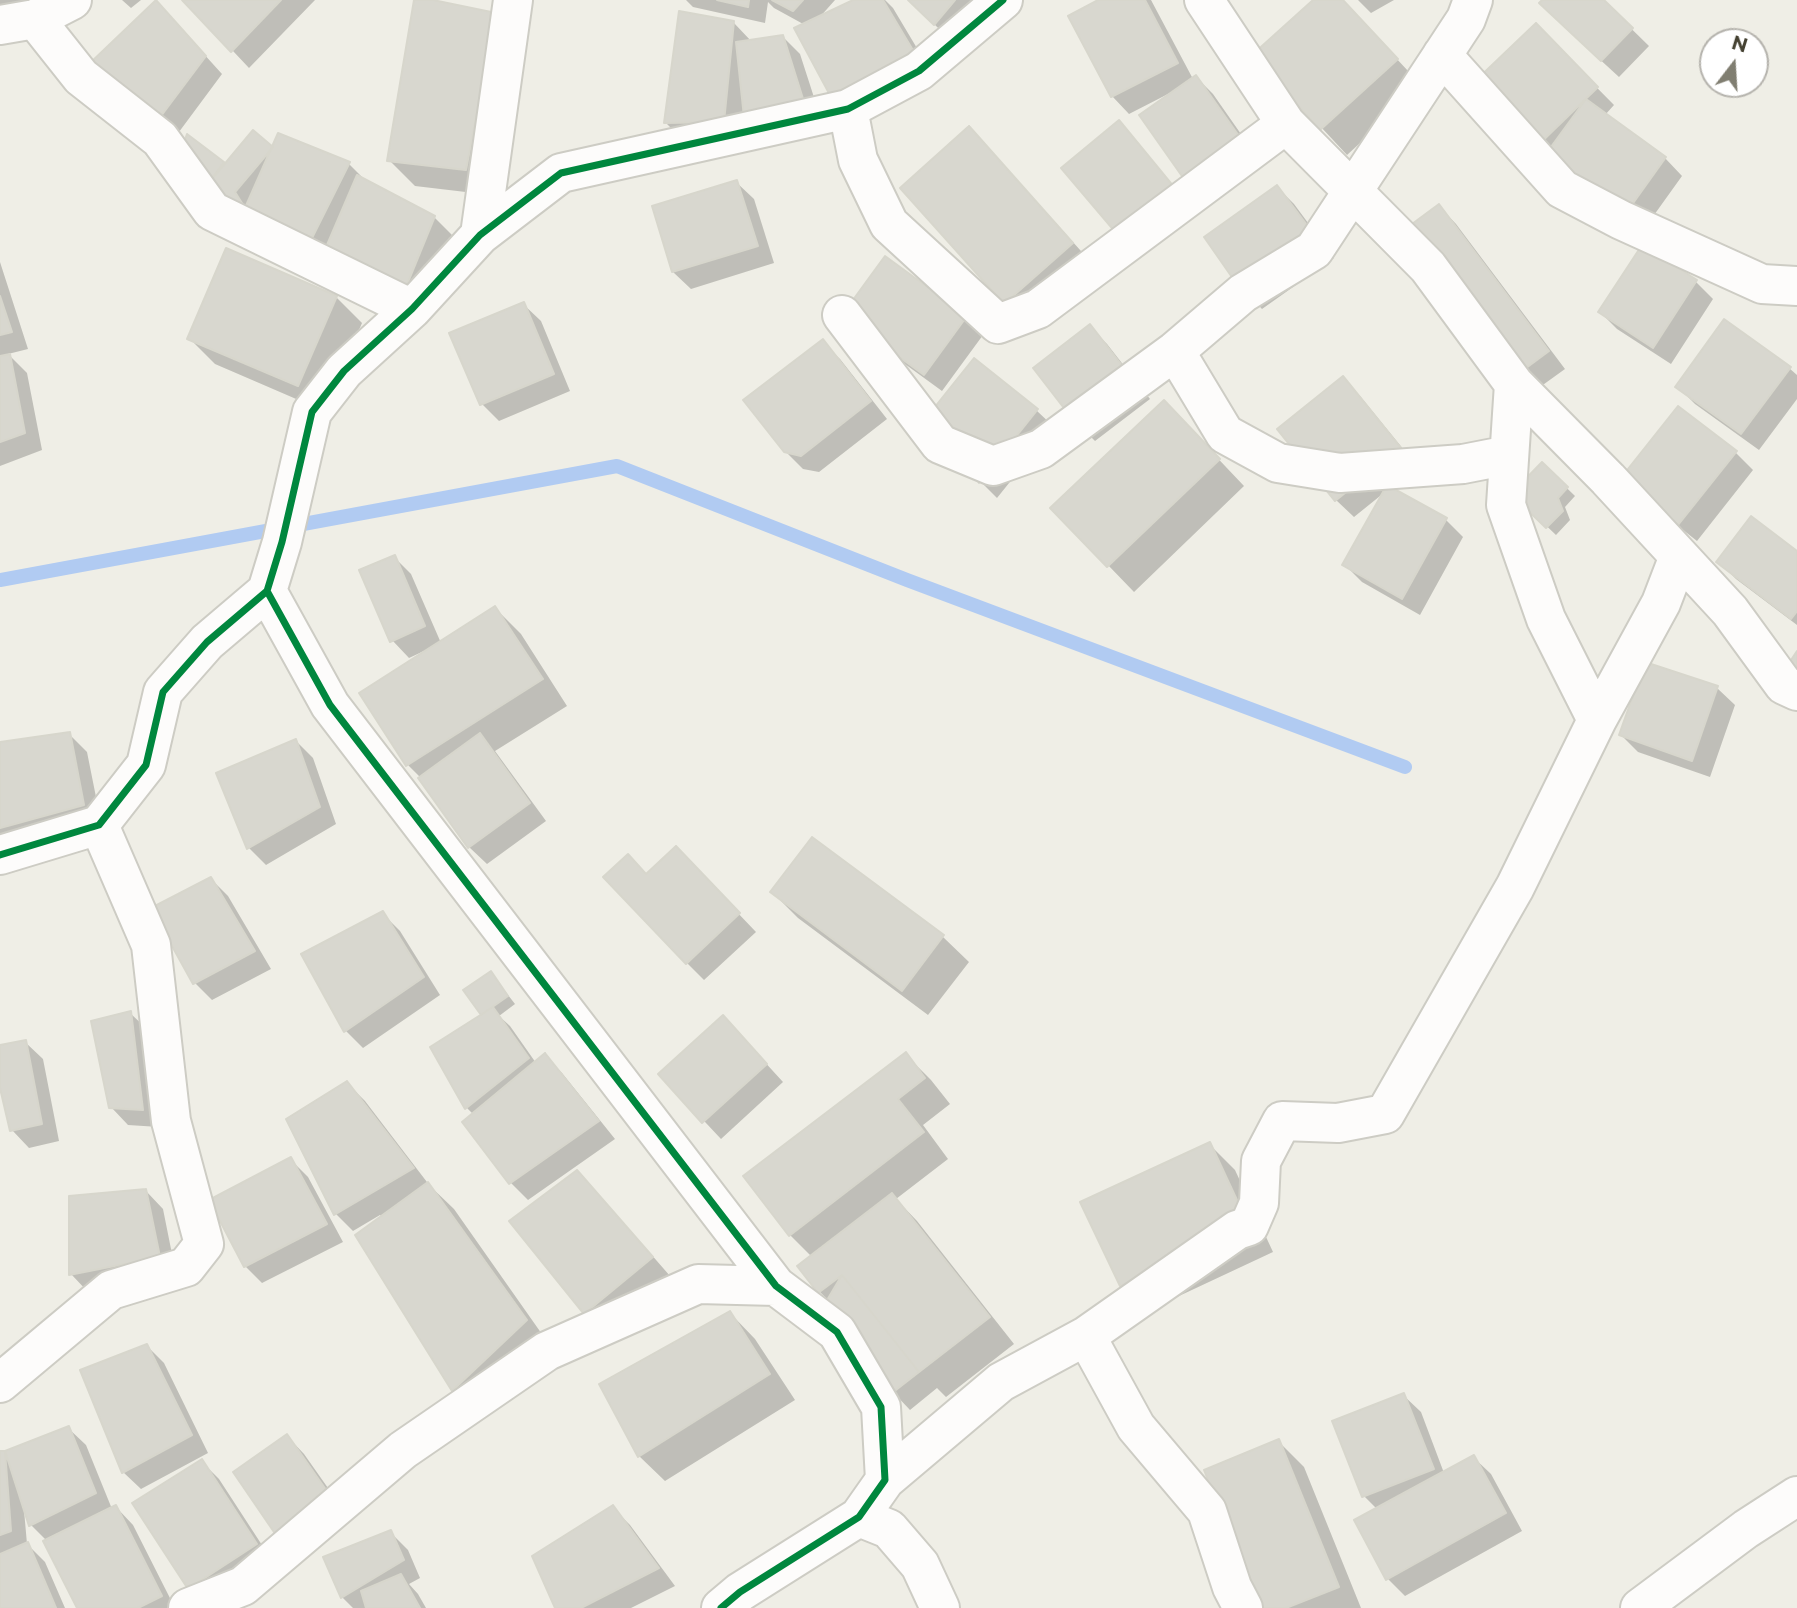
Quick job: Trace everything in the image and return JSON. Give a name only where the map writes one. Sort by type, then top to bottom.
[{"type":"street","points":[[72,0],[17,22],[160,139],[212,211],[412,309]]},
{"type":"street","points":[[480,235],[513,0]]},
{"type":"street","points":[[0,855],[99,825],[146,765],[163,692],[207,642],[267,591],[282,542],[312,412],[344,371],[412,309],[480,235],[561,173],[848,109],[919,71],[1003,0]]},
{"type":"street","points":[[1204,0],[1286,124],[1428,267],[1514,384],[1608,479],[1730,611],[1784,685],[1797,691]]},
{"type":"street","points":[[842,315],[940,443],[993,466],[1041,449],[1175,351],[1244,293],[1314,250],[1465,19],[1473,0]]},
{"type":"street","points":[[1442,55],[1562,189],[1621,220],[1762,284],[1797,286]]},
{"type":"street","points":[[848,109],[858,160],[889,224],[998,324],[1038,309],[1286,124]]},
{"type":"street","points":[[1175,351],[1225,434],[1278,463],[1340,473],[1463,464],[1509,455]]},
{"type":"street","points":[[1514,384],[1506,505],[1546,620],[1597,720]]},
{"type":"street","points":[[721,1608],[740,1592],[859,1517],[885,1480],[1001,1382],[1086,1336],[1237,1230],[1249,1226],[1259,1203],[1261,1161],[1282,1121],[1338,1123],[1385,1114],[1515,887],[1597,720],[1661,603],[1679,556]]},
{"type":"street","points":[[267,591],[330,705],[776,1286],[837,1332],[881,1407],[885,1480]]},
{"type":"street","points":[[0,1383],[111,1290],[186,1267],[204,1244],[172,1121],[151,945],[99,825]]},
{"type":"street","points":[[188,1608],[243,1586],[402,1450],[547,1351],[698,1284],[776,1286]]},
{"type":"street","points":[[1086,1336],[1136,1427],[1207,1511],[1232,1587],[1243,1608]]},
{"type":"street","points":[[1640,1608],[1746,1529],[1797,1496]]},
{"type":"street","points":[[859,1517],[889,1529],[920,1565],[940,1608]]},
{"type":"building","points":[[156,0],[206,56],[158,120],[87,66]]},
{"type":"building","points":[[182,0],[281,0],[231,52]]},
{"type":"building","points":[[414,0],[433,0],[496,13],[466,170],[387,161]]},
{"type":"building","points":[[717,0],[749,0],[748,7]]},
{"type":"building","points":[[772,0],[803,0],[793,11]]},
{"type":"building","points":[[853,0],[883,0],[914,52],[831,97],[794,28]]},
{"type":"building","points":[[908,0],[955,0],[934,25]]},
{"type":"building","points":[[1098,0],[1145,0],[1178,63],[1111,97],[1068,16]]},
{"type":"building","points":[[1313,0],[1343,0],[1398,59],[1320,130],[1252,55]]},
{"type":"building","points":[[1542,0],[1604,0],[1633,28],[1601,61],[1539,3]]},
{"type":"building","points":[[679,11],[734,21],[724,122],[664,123]]},
{"type":"building","points":[[1536,23],[1598,87],[1531,152],[1469,87]]},
{"type":"building","points":[[783,35],[804,102],[744,117],[736,42]]},
{"type":"building","points":[[1196,75],[1241,139],[1184,179],[1139,115]]},
{"type":"building","points":[[1586,99],[1666,157],[1621,220],[1540,162]]},
{"type":"building","points":[[1119,120],[1174,187],[1117,234],[1061,168]]},
{"type":"building","points":[[969,126],[1073,243],[1004,304],[900,188]]},
{"type":"building","points":[[253,130],[273,147],[235,192],[245,208],[207,185]]},
{"type":"building","points":[[278,133],[350,162],[308,246],[245,208]]},
{"type":"building","points":[[187,134],[224,162],[207,185],[177,163]]},
{"type":"building","points":[[357,175],[435,216],[406,287],[324,252]]},
{"type":"building","points":[[737,180],[758,246],[672,272],[652,206]]},
{"type":"building","points":[[1277,185],[1318,240],[1243,293],[1204,237]]},
{"type":"building","points":[[1439,204],[1549,351],[1522,371],[1412,224]]},
{"type":"building","points":[[1642,245],[1697,280],[1653,348],[1598,312]]},
{"type":"building","points":[[226,248],[337,296],[298,386],[187,339]]},
{"type":"building","points":[[885,256],[967,316],[924,375],[842,315]]},
{"type":"building","points":[[0,296],[12,332],[0,335]]},
{"type":"building","points":[[524,302],[554,374],[480,405],[449,333]]},
{"type":"building","points":[[1724,319],[1791,367],[1741,434],[1675,387]]},
{"type":"building","points":[[1090,324],[1134,381],[1077,425],[1033,368]]},
{"type":"building","points":[[823,339],[871,401],[801,456],[784,452],[743,400]]},
{"type":"building","points":[[10,354],[25,433],[0,442],[0,356]]},
{"type":"building","points":[[974,358],[1038,409],[979,483],[930,413]]},
{"type":"building","points":[[1343,376],[1401,448],[1335,501],[1277,429]]},
{"type":"building","points":[[1164,400],[1220,459],[1107,567],[1050,508]]},
{"type":"building","points":[[1678,406],[1737,451],[1678,525],[1620,479]]},
{"type":"building","points":[[1542,462],[1568,487],[1558,498],[1563,511],[1546,528],[1511,494]]},
{"type":"building","points":[[1387,485],[1447,518],[1402,599],[1342,565]]},
{"type":"building","points":[[1751,516],[1797,551],[1797,611],[1791,619],[1716,562]]},
{"type":"building","points":[[395,555],[425,626],[390,642],[359,570]]},
{"type":"building","points":[[495,606],[543,679],[406,766],[359,693]]},
{"type":"building","points":[[1797,651],[1797,669],[1789,663]]},
{"type":"building","points":[[1645,662],[1718,686],[1692,761],[1619,735]]},
{"type":"building","points":[[70,732],[84,805],[0,828],[0,742]]},
{"type":"building","points":[[480,733],[530,803],[468,848],[418,778]]},
{"type":"building","points":[[296,739],[320,807],[247,849],[216,773]]},
{"type":"building","points":[[812,837],[944,935],[902,991],[770,892]]},
{"type":"building","points":[[676,846],[740,913],[686,964],[603,877],[628,854],[646,874]]},
{"type":"building","points":[[211,877],[255,951],[193,984],[151,908]]},
{"type":"building","points":[[383,911],[424,977],[344,1032],[301,954]]},
{"type":"building","points":[[491,971],[508,996],[481,1015],[463,990]]},
{"type":"building","points":[[493,1007],[529,1058],[465,1109],[430,1047]]},
{"type":"building","points":[[131,1011],[143,1110],[109,1108],[91,1021]]},
{"type":"building","points":[[723,1015],[767,1064],[702,1123],[658,1074]]},
{"type":"building","points":[[26,1040],[42,1124],[10,1131],[0,1088],[0,1045]]},
{"type":"building","points":[[906,1052],[925,1078],[898,1099],[924,1132],[789,1236],[743,1176]]},
{"type":"building","points":[[545,1053],[599,1121],[509,1184],[462,1122]]},
{"type":"building","points":[[347,1081],[414,1168],[334,1215],[286,1119]]},
{"type":"building","points":[[1210,1142],[1249,1226],[1120,1286],[1080,1202]]},
{"type":"building","points":[[291,1157],[327,1224],[244,1267],[209,1200]]},
{"type":"building","points":[[577,1170],[653,1257],[584,1314],[509,1221]]},
{"type":"building","points":[[428,1182],[527,1320],[452,1391],[355,1235]]},
{"type":"building","points":[[146,1189],[160,1257],[69,1275],[69,1196]]},
{"type":"building","points":[[892,1193],[990,1317],[919,1372],[842,1275],[818,1293],[797,1266]]},
{"type":"building","points":[[842,1275],[919,1372],[892,1393],[823,1307]]},
{"type":"building","points":[[730,1311],[770,1374],[638,1457],[599,1384]]},
{"type":"building","points":[[147,1344],[192,1435],[122,1473],[80,1370]]},
{"type":"building","points":[[1404,1393],[1434,1469],[1362,1497],[1332,1421]]},
{"type":"building","points":[[69,1426],[96,1493],[29,1526],[5,1451]]},
{"type":"building","points":[[287,1434],[331,1497],[276,1535],[233,1472]]},
{"type":"building","points":[[1279,1439],[1339,1587],[1286,1608],[1259,1608],[1204,1470]]},
{"type":"building","points":[[0,1451],[5,1451],[11,1531],[0,1535]]},
{"type":"building","points":[[1474,1455],[1506,1513],[1386,1580],[1354,1520]]},
{"type":"building","points":[[202,1459],[257,1544],[188,1589],[132,1503]]},
{"type":"building","points":[[116,1505],[162,1596],[138,1608],[77,1608],[43,1541]]},
{"type":"building","points":[[613,1505],[659,1568],[581,1608],[555,1608],[532,1556]]},
{"type":"building","points":[[391,1530],[404,1560],[341,1598],[323,1557]]},
{"type":"building","points":[[28,1542],[56,1608],[0,1608],[0,1554]]},
{"type":"building","points":[[401,1574],[420,1608],[366,1608],[361,1591]]},
{"type":"waterway","points":[[0,580],[617,466],[907,580],[1405,767]]},
{"type":"cycle path","points":[[0,855],[99,825],[146,765],[163,692],[207,642],[267,591],[282,542],[312,412],[344,371],[412,309],[480,235],[561,173],[848,109],[919,71],[1003,0]]},
{"type":"cycle path","points":[[267,591],[330,705],[776,1286],[837,1332],[881,1407],[885,1480],[859,1517],[740,1592],[721,1608]]}]
